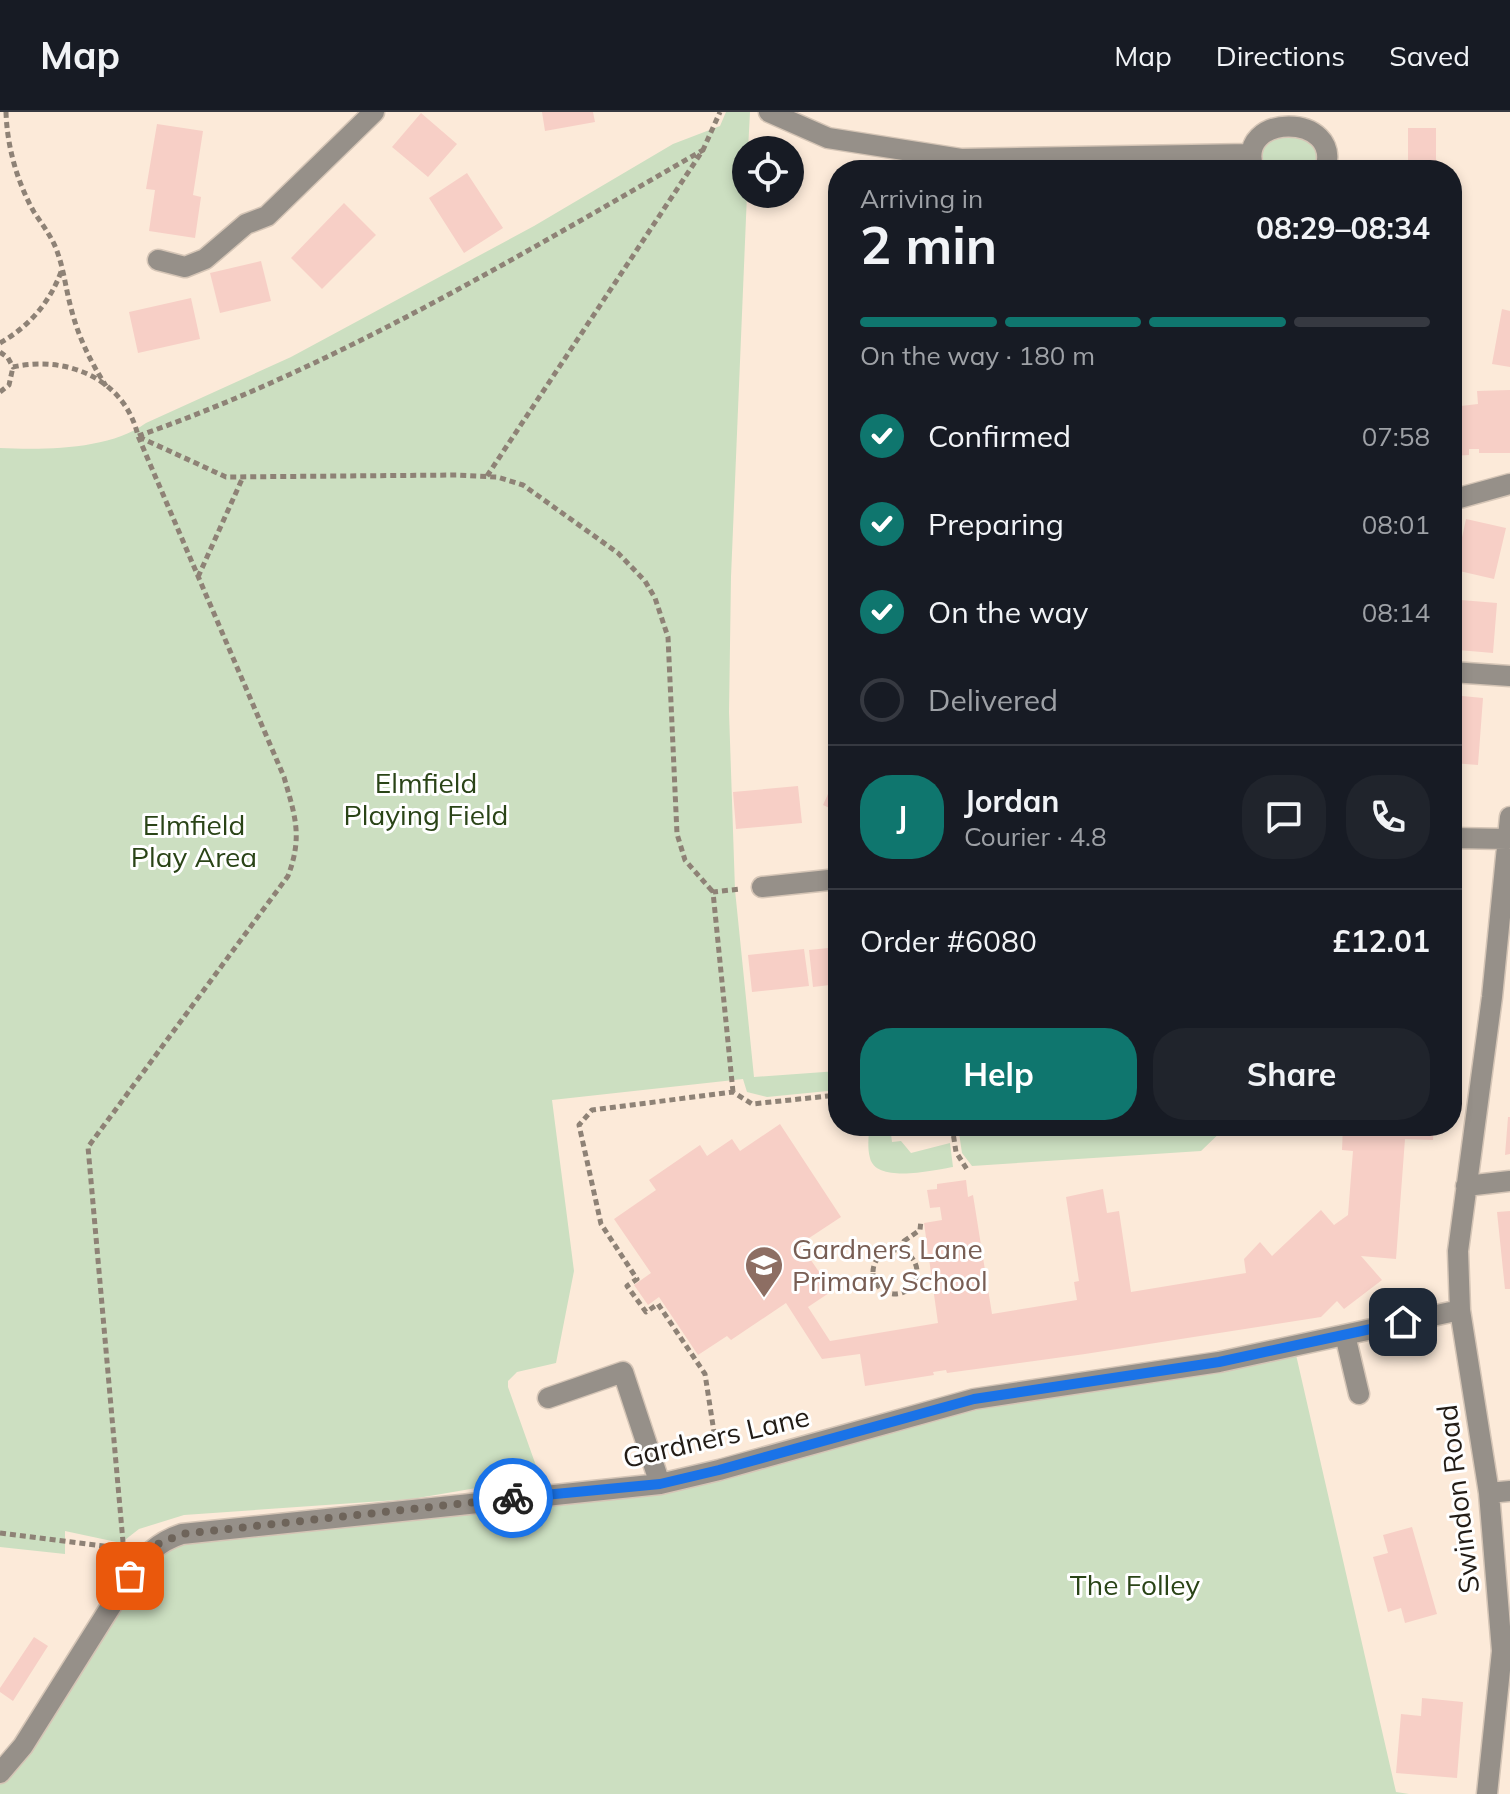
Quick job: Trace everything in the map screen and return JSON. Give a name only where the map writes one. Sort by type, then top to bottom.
[{"type":"street","points":[[158,260],[185,267],[205,259],[246,224],[267,216],[374,112]]},
{"type":"street","points":[[769,112],[828,138],[936,160]]},
{"type":"street","points":[[1252,160],[1255,139],[1265,125],[1285,117],[1304,119],[1321,133],[1327,160]]},
{"type":"street","points":[[1462,497],[1510,484]]},
{"type":"street","points":[[1462,673],[1510,676]]},
{"type":"street","name":"Swindon Road","points":[[1487,1794],[1502,1651],[1489,1493],[1460,1310],[1458,1251],[1492,997],[1510,817]]},
{"type":"street","points":[[1462,838],[1507,839]]},
{"type":"street","points":[[762,887],[828,880]]},
{"type":"street","points":[[1466,1186],[1510,1181]]},
{"type":"street","name":"Gardners Lane","points":[[0,1773],[23,1746],[130,1576],[149,1552],[169,1538],[403,1509],[660,1484],[974,1399],[1219,1362],[1460,1310]]},
{"type":"street","points":[[1345,1335],[1359,1394]]},
{"type":"street","points":[[548,1398],[623,1372],[660,1484]]},
{"type":"street","points":[[1489,1493],[1510,1491]]},
{"type":"path","points":[[6,112],[12,155],[21,184],[34,212],[52,237],[77,329],[109,390]]},
{"type":"path","points":[[487,476],[703,150],[720,112]]},
{"type":"path","points":[[138,436],[201,414],[422,310],[703,150]]},
{"type":"path","points":[[0,343],[18,331],[41,308],[62,269]]},
{"type":"path","points":[[0,352],[13,367],[9,385],[0,392]]},
{"type":"path","points":[[0,1533],[124,1549],[88,1147],[288,876],[296,856],[298,826],[284,777],[126,402],[77,369],[43,363],[13,367]]},
{"type":"path","points":[[138,436],[226,477],[487,476],[523,485],[618,553],[645,581],[655,598],[668,637],[677,834],[685,860],[713,892],[733,1092]]},
{"type":"path","points":[[198,577],[243,477]]},
{"type":"path","points":[[713,892],[762,887]]},
{"type":"path","points":[[719,1470],[705,1374],[658,1304],[646,1312],[627,1286],[637,1279],[601,1224],[579,1125],[592,1110],[733,1092],[752,1104],[828,1096]]},
{"type":"path","points":[[954,1136],[956,1152],[968,1171]]},
{"type":"path","points":[[902,1251],[904,1241],[920,1230],[921,1220]]},
{"type":"path","points":[[902,1251],[915,1262],[916,1280],[905,1293],[887,1294],[875,1282],[873,1265],[885,1252],[902,1251]]},
{"type":"green space","name":"Elmfield Playing Field","points":[[726,112],[750,112],[749,136],[732,136],[732,208],[746,208],[731,577],[729,712],[735,890],[754,1077],[828,1072],[828,1091],[767,1097],[747,1092],[743,1079],[552,1100],[574,1271],[556,1363],[517,1372],[508,1381],[540,1477],[412,1499],[184,1515],[139,1529],[121,1543],[65,1531],[65,1554],[0,1547],[0,448],[76,446],[114,439],[131,432],[291,357],[534,226],[673,144],[720,126]]},
{"type":"green space","points":[[1267,129],[1318,134],[1320,160],[1259,160],[1258,141]]},
{"type":"green space","points":[[868,1136],[891,1136],[892,1142],[901,1141],[911,1153],[950,1143],[953,1167],[907,1173],[883,1171],[870,1158]]},
{"type":"green space","points":[[959,1136],[1217,1136],[1201,1151],[972,1166],[962,1153]]},
{"type":"green space","name":"The Folley","points":[[1294,1346],[1396,1792],[1409,1794],[0,1794],[0,1773],[158,1544],[660,1484],[974,1399]]},
{"type":"building","points":[[542,112],[593,112],[595,122],[545,131]]},
{"type":"building","points":[[421,113],[457,144],[428,177],[392,147]]},
{"type":"building","points":[[157,124],[203,131],[193,195],[201,197],[195,238],[149,231],[155,190],[146,189]]},
{"type":"building","points":[[1408,128],[1436,128],[1436,160],[1408,160]]},
{"type":"building","points":[[467,173],[503,228],[464,253],[429,198]]},
{"type":"building","points":[[344,203],[376,235],[322,289],[291,258]]},
{"type":"building","points":[[261,261],[271,301],[220,313],[210,273]]},
{"type":"building","points":[[191,298],[200,339],[138,353],[129,312]]},
{"type":"building","points":[[1502,309],[1510,311],[1510,367],[1492,364]]},
{"type":"building","points":[[1510,390],[1510,453],[1479,453],[1479,449],[1469,449],[1469,455],[1462,455],[1462,406],[1478,404],[1477,391]]},
{"type":"building","points":[[1466,519],[1506,528],[1494,579],[1462,572],[1462,538]]},
{"type":"building","points":[[1462,600],[1497,603],[1493,653],[1462,650]]},
{"type":"building","points":[[1462,696],[1483,698],[1478,765],[1462,764]]},
{"type":"building","points":[[798,786],[802,823],[736,829],[733,792]]},
{"type":"building","points":[[828,948],[828,985],[813,987],[809,950]]},
{"type":"building","points":[[804,949],[809,986],[752,992],[748,955]]},
{"type":"building","points":[[1508,1117],[1510,1154],[1505,1155]]},
{"type":"building","points":[[780,1124],[841,1217],[800,1244],[832,1291],[808,1307],[830,1341],[938,1323],[924,1223],[942,1220],[940,1207],[930,1208],[927,1190],[937,1189],[937,1184],[966,1180],[968,1197],[973,1195],[992,1314],[1077,1300],[1074,1282],[1079,1281],[1066,1197],[1103,1189],[1107,1213],[1119,1211],[1131,1292],[1246,1273],[1244,1259],[1260,1242],[1272,1256],[1321,1210],[1334,1225],[1348,1215],[1353,1151],[1342,1150],[1343,1136],[1433,1136],[1433,1140],[1405,1139],[1396,1259],[1361,1256],[1382,1280],[1344,1309],[1337,1301],[1321,1317],[1085,1354],[947,1373],[946,1370],[933,1372],[934,1375],[865,1386],[860,1354],[822,1359],[786,1303],[731,1340],[727,1336],[698,1355],[659,1297],[648,1305],[634,1285],[651,1273],[614,1219],[656,1190],[649,1180],[700,1145],[707,1156],[732,1139],[740,1151]]},
{"type":"building","points":[[1510,1211],[1510,1289],[1505,1289],[1497,1212]]},
{"type":"building","points":[[1412,1527],[1437,1614],[1405,1623],[1401,1608],[1388,1612],[1373,1557],[1388,1553],[1383,1535]]},
{"type":"building","points":[[34,1637],[48,1646],[13,1701],[0,1692],[0,1688]]},
{"type":"building","points":[[1422,1698],[1463,1702],[1457,1778],[1396,1773],[1401,1714],[1421,1716]]},
{"type":"way so far","points":[[130,1576],[158,1544],[182,1534],[513,1498]]},
{"type":"place","name":"Gardners Lane Primary School","points":[[764,1299]]},
{"type":"route","points":[[513,1498],[660,1484],[974,1399],[1219,1362],[1403,1322]]},
{"type":"park label","name":"Elmfield Play Area","points":[[194,841]]}]
